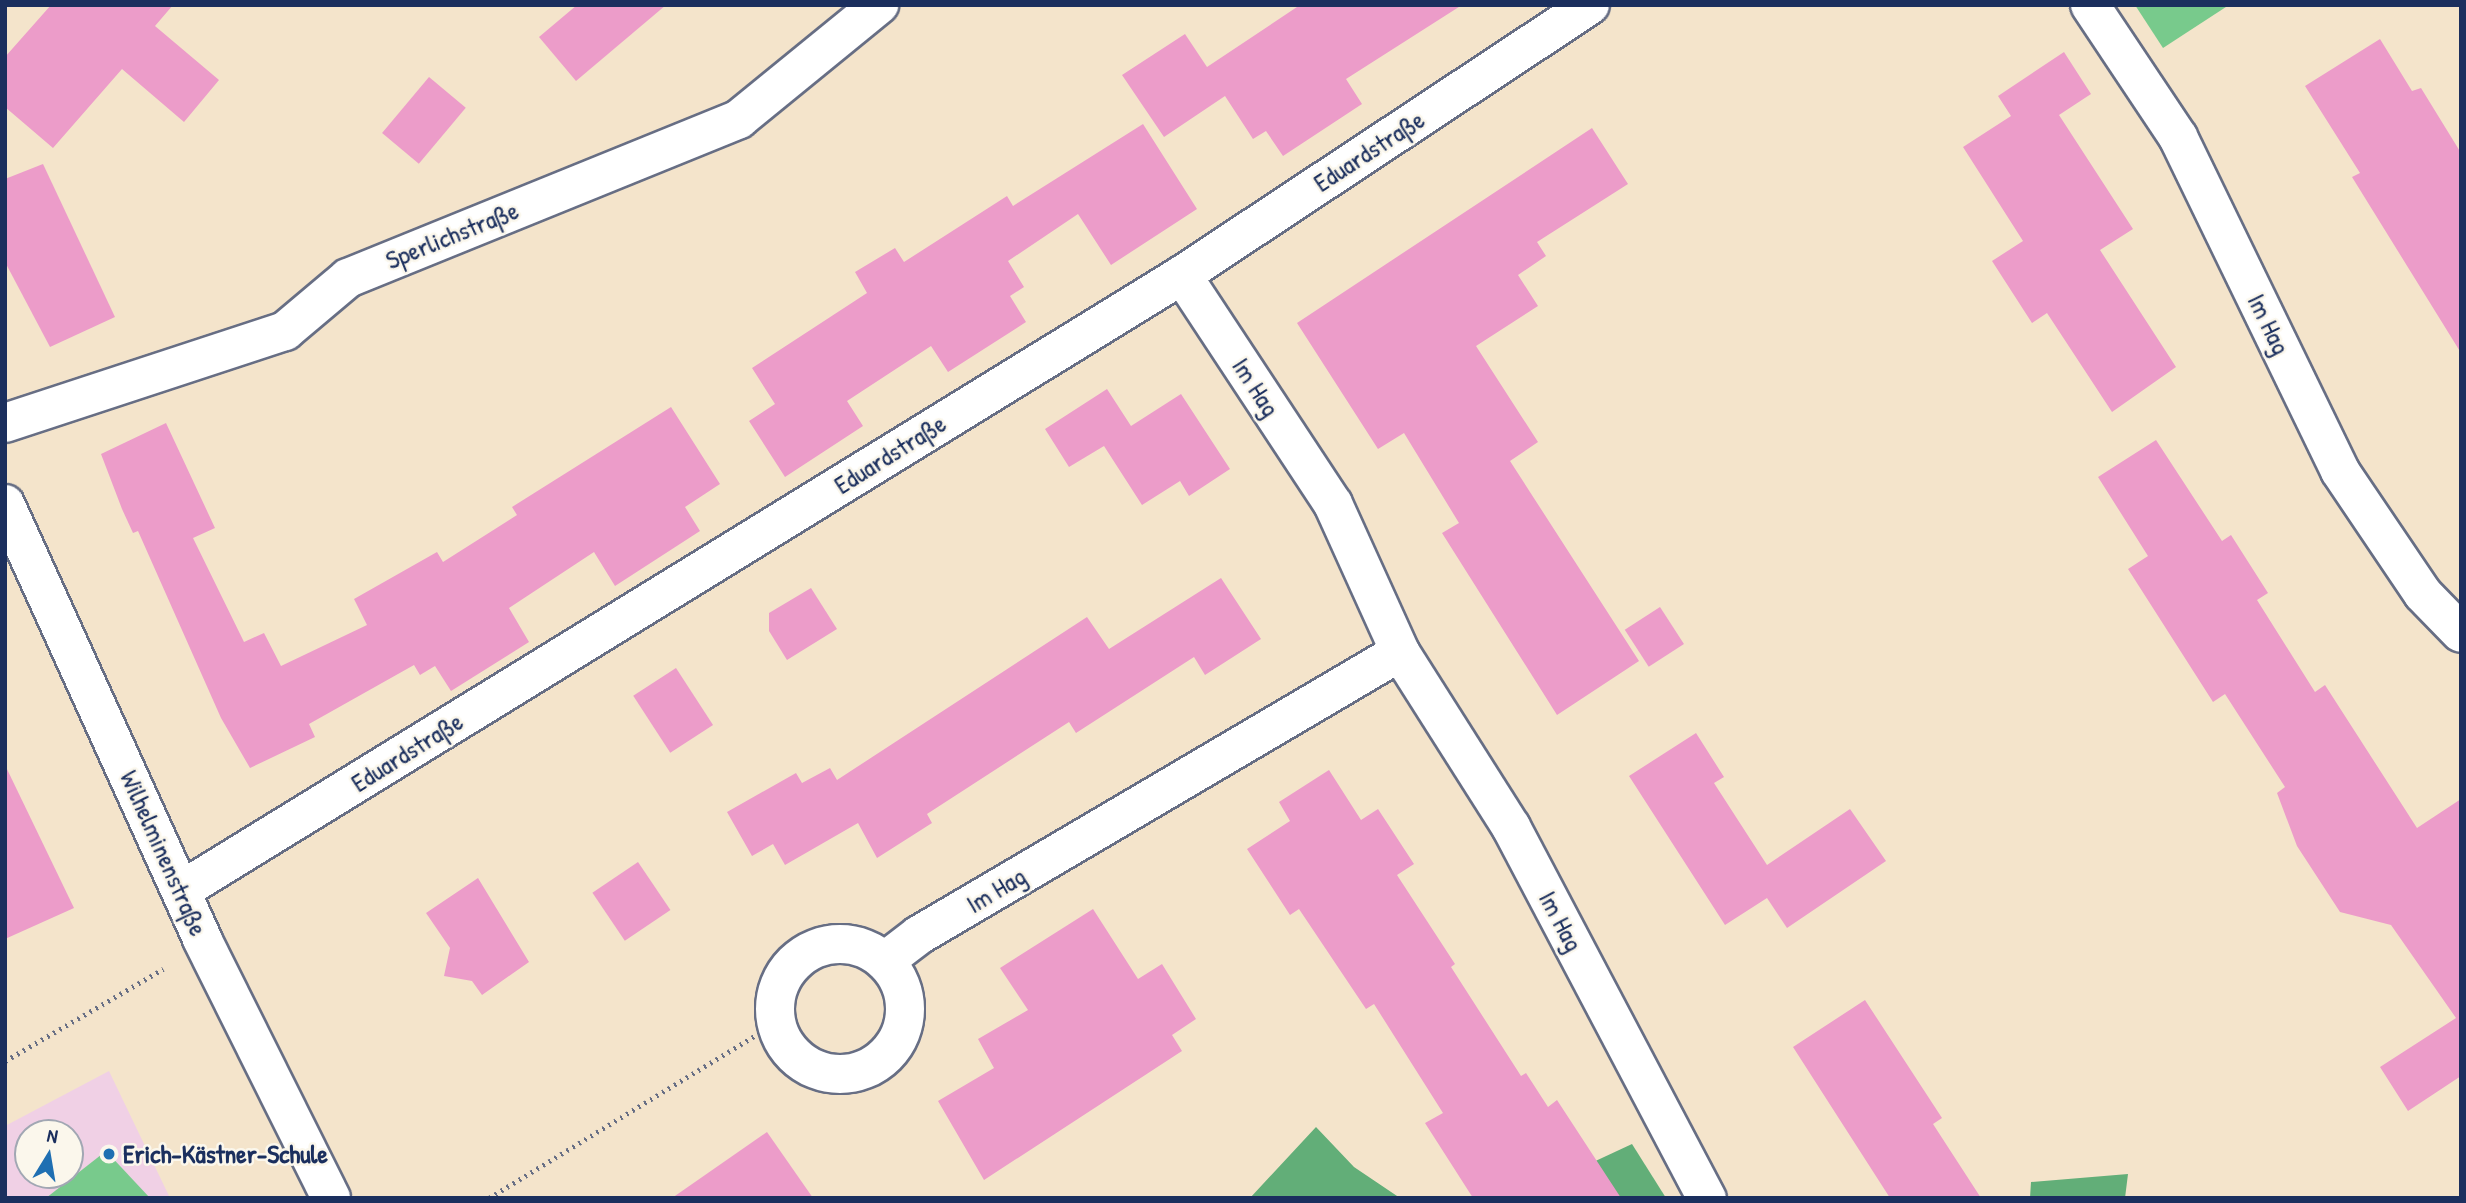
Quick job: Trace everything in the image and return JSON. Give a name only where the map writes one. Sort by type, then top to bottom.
[{"type":"street","name":"Sperlichstraße","points":[[5,423],[285,331],[348,278],[739,120],[878,5]]},
{"type":"street","name":"Eduardstraße","points":[[182,890],[1182,275],[1590,5]]},
{"type":"street","name":"Im Hag","points":[[2090,5],[2178,137],[2340,471],[2423,594],[2461,633]]},
{"type":"street","name":"Im Hag","points":[[1182,275],[1333,505],[1400,652],[1511,827],[1707,1198]]},
{"type":"street","name":"Wilhelminenstraße","points":[[5,504],[182,890],[331,1198]]},
{"type":"street","name":"Im Hag","points":[[885,961],[919,935],[1400,652]]},
{"type":"street","points":[[848,944],[868,949],[885,961],[898,978],[905,999],[897,1042],[882,1060],[863,1070],[841,1074],[819,1071],[784,1044],[776,1023],[780,982],[808,953],[827,945],[848,944]]},
{"type":"path","points":[[5,1060],[148,981]]},
{"type":"path","points":[[489,1198],[776,1023]]},
{"type":"shaded area","name":"Erich-Kästner-Schule","points":[[109,1071],[170,1198],[5,1198],[5,1126],[14,1121],[14,1189],[84,1189],[84,1119],[18,1119]]},
{"type":"green space","points":[[2135,5],[2229,5],[2163,48]]},
{"type":"green space","points":[[1316,1127],[1354,1167],[1400,1198],[1250,1198]]},
{"type":"green space","points":[[1632,1144],[1666,1198],[1516,1198]]},
{"type":"green space","points":[[106,1151],[150,1198],[46,1198],[57,1189],[84,1189],[84,1168]]},
{"type":"green space","points":[[2128,1174],[2125,1198],[2030,1198],[2031,1182]]},
{"type":"building","points":[[51,5],[173,5],[155,26],[219,80],[184,122],[122,69],[53,148],[5,107],[5,57]]},
{"type":"building","points":[[577,5],[666,5],[576,81],[539,37]]},
{"type":"building","points":[[1300,5],[1462,5],[1346,79],[1362,104],[1283,156],[1266,131],[1253,139],[1225,96],[1164,137],[1122,75],[1185,34],[1207,67]]},
{"type":"building","points":[[2380,39],[2412,91],[2421,88],[2461,153],[2461,353],[2352,177],[2360,173],[2305,86]]},
{"type":"building","points":[[2064,52],[2091,94],[2059,115],[2133,229],[2100,250],[2176,367],[2112,412],[2047,313],[2032,323],[1992,261],[2023,241],[1963,147],[2011,116],[1998,96]]},
{"type":"building","points":[[429,77],[466,108],[419,164],[382,133]]},
{"type":"building","points":[[1143,124],[1197,209],[1111,265],[1078,214],[1008,261],[1024,287],[1010,296],[1026,322],[948,372],[931,346],[847,401],[863,426],[785,477],[749,421],[775,404],[752,368],[867,293],[855,272],[895,248],[904,262],[1007,196],[1013,206]]},
{"type":"building","points":[[1592,128],[1628,184],[1537,242],[1546,256],[1518,275],[1538,306],[1476,346],[1538,442],[1510,461],[1639,661],[1557,715],[1442,533],[1459,523],[1404,433],[1378,449],[1297,323]]},
{"type":"building","points":[[43,164],[115,317],[50,347],[5,262],[5,179]]},
{"type":"building","points":[[1107,389],[1131,426],[1181,394],[1230,469],[1189,496],[1180,481],[1142,505],[1104,446],[1069,467],[1045,429]]},
{"type":"building","points":[[671,407],[720,484],[685,507],[700,531],[615,586],[594,552],[509,608],[529,642],[451,691],[435,666],[420,675],[414,665],[309,724],[315,737],[250,768],[221,718],[138,531],[133,533],[101,454],[166,423],[215,528],[193,538],[244,642],[264,633],[281,666],[367,625],[354,599],[437,552],[443,562],[517,515],[512,507]]},
{"type":"building","points":[[2156,440],[2222,541],[2231,535],[2268,593],[2257,600],[2315,692],[2325,685],[2417,828],[2461,799],[2461,1076],[2408,1111],[2380,1067],[2456,1018],[2391,925],[2340,912],[2297,846],[2277,793],[2285,787],[2225,694],[2213,702],[2128,569],[2148,556],[2098,477]]},
{"type":"building","points":[[1221,578],[1261,639],[1205,675],[1194,657],[1076,733],[1069,722],[927,814],[932,823],[877,858],[858,823],[785,865],[773,844],[752,856],[727,812],[796,773],[802,783],[830,768],[837,780],[1087,617],[1109,649]]},
{"type":"building","points":[[811,588],[837,629],[787,660],[769,631],[769,613]]},
{"type":"building","points":[[1660,607],[1684,644],[1649,667],[1625,630]]},
{"type":"building","points":[[676,668],[713,725],[670,753],[633,696]]},
{"type":"building","points":[[1696,733],[1724,777],[1714,783],[1767,865],[1850,809],[1886,861],[1787,928],[1767,898],[1725,925],[1629,776]]},
{"type":"building","points":[[5,765],[74,908],[5,939]]},
{"type":"building","points":[[1329,770],[1361,820],[1378,809],[1414,864],[1397,875],[1455,964],[1451,967],[1521,1076],[1526,1073],[1548,1107],[1557,1100],[1621,1198],[1473,1198],[1425,1123],[1443,1113],[1374,1004],[1366,1009],[1299,909],[1290,915],[1247,849],[1290,821],[1279,802]]},
{"type":"building","points":[[638,862],[670,910],[625,941],[592,893]]},
{"type":"building","points":[[478,878],[529,962],[482,995],[472,981],[444,976],[450,948],[426,913]]},
{"type":"building","points":[[1093,909],[1138,979],[1162,964],[1196,1019],[1172,1035],[1182,1051],[984,1180],[938,1101],[994,1068],[978,1039],[1028,1010],[1000,968]]},
{"type":"building","points":[[1865,1000],[1942,1118],[1933,1124],[1981,1198],[1890,1198],[1793,1047]]},
{"type":"building","points":[[767,1132],[813,1198],[672,1198]]},
{"type":"place","name":"Erich-Kästner-Schule","points":[[109,1154]]}]
